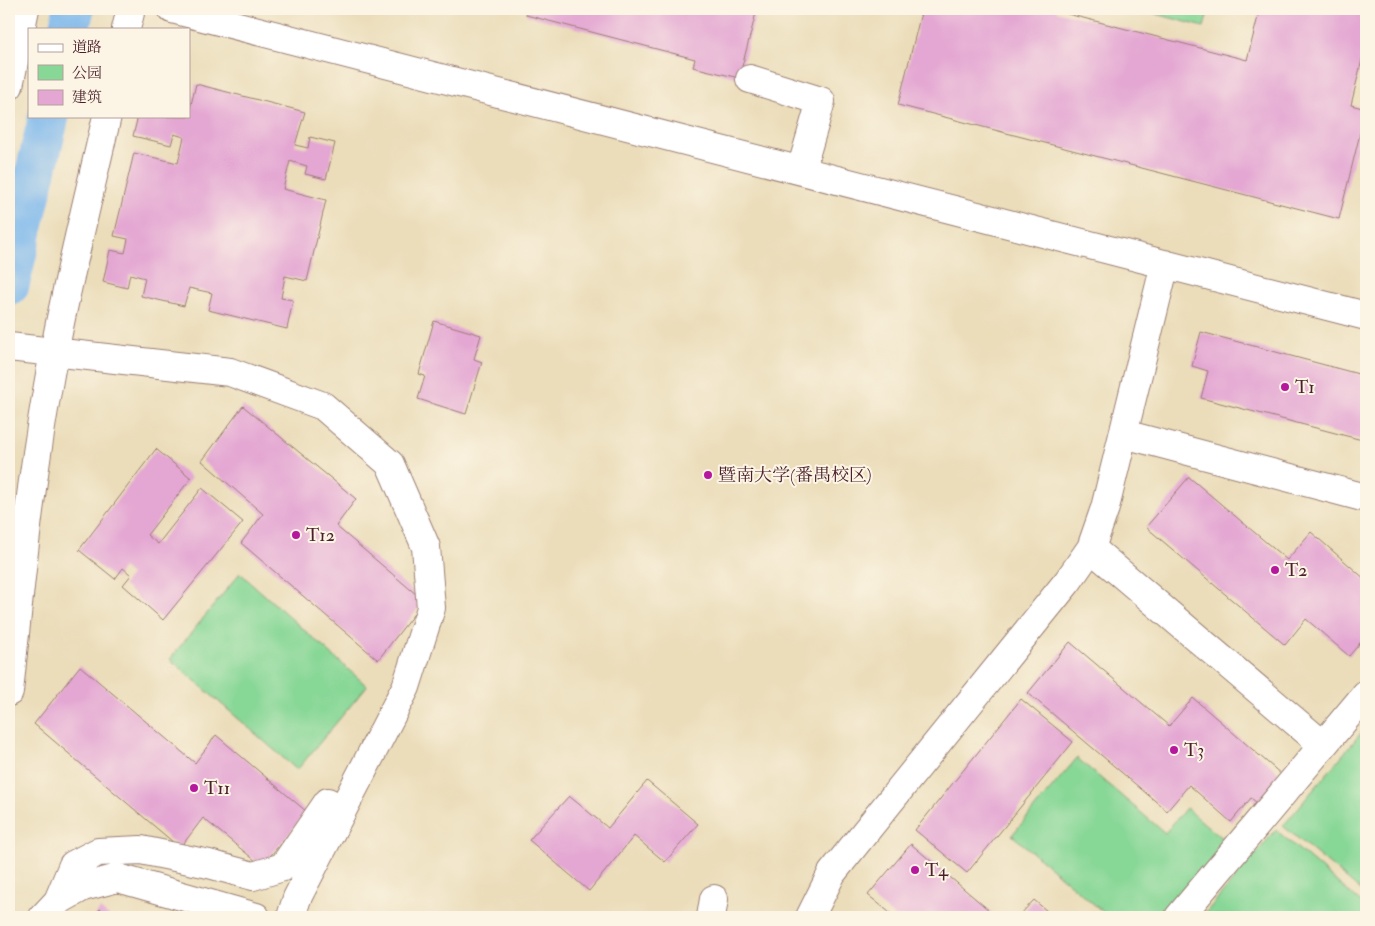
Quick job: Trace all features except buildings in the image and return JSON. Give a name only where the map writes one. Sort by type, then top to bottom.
[{"type":"street","points":[[9,86],[25,9]]},
{"type":"street","points":[[126,28],[131,9]]},
{"type":"street","points":[[172,9],[1366,316]]},
{"type":"street","points":[[750,79],[822,101],[801,170]]},
{"type":"street","points":[[9,692],[27,520],[54,353],[107,118]]},
{"type":"street","points":[[810,917],[832,873],[1068,582],[1091,548],[1105,508],[1165,264]]},
{"type":"street","points":[[9,347],[230,372],[324,406],[390,464],[426,547],[431,608],[406,687],[296,898],[291,917]]},
{"type":"street","points":[[1124,434],[1366,498]]},
{"type":"street","points":[[1091,548],[1323,744]]},
{"type":"street","points":[[50,909],[73,866],[98,852],[141,850],[209,864],[253,876],[283,868],[328,802],[389,679],[424,632]]},
{"type":"street","points":[[1179,917],[1366,694]]},
{"type":"street","points":[[50,909],[83,887],[118,878],[256,917]]},
{"type":"green space","points":[[1138,9],[1209,9],[1204,27]]},
{"type":"green space","points":[[240,573],[367,686],[297,770],[170,659]]},
{"type":"green space","points":[[1366,727],[1366,895],[1283,826]]},
{"type":"green space","points":[[1077,758],[1165,833],[1186,808],[1230,845],[1169,917],[1109,917],[1012,835]]},
{"type":"green space","points":[[1276,830],[1366,907],[1366,912],[1362,917],[1203,916]]},
{"type":"waterway","points":[[69,28],[74,9]]},
{"type":"waterway","points":[[9,285],[49,118]]},
{"type":"place","name":"T1","points":[[1285,387]]},
{"type":"place","name":"暨南大学(番禺校区)","points":[[708,475]]},
{"type":"place","name":"T12","points":[[296,535]]},
{"type":"place","name":"T2","points":[[1275,570]]},
{"type":"place","name":"T3","points":[[1174,750]]},
{"type":"place","name":"T11","points":[[194,788]]},
{"type":"place","name":"T4","points":[[915,870]]}]
